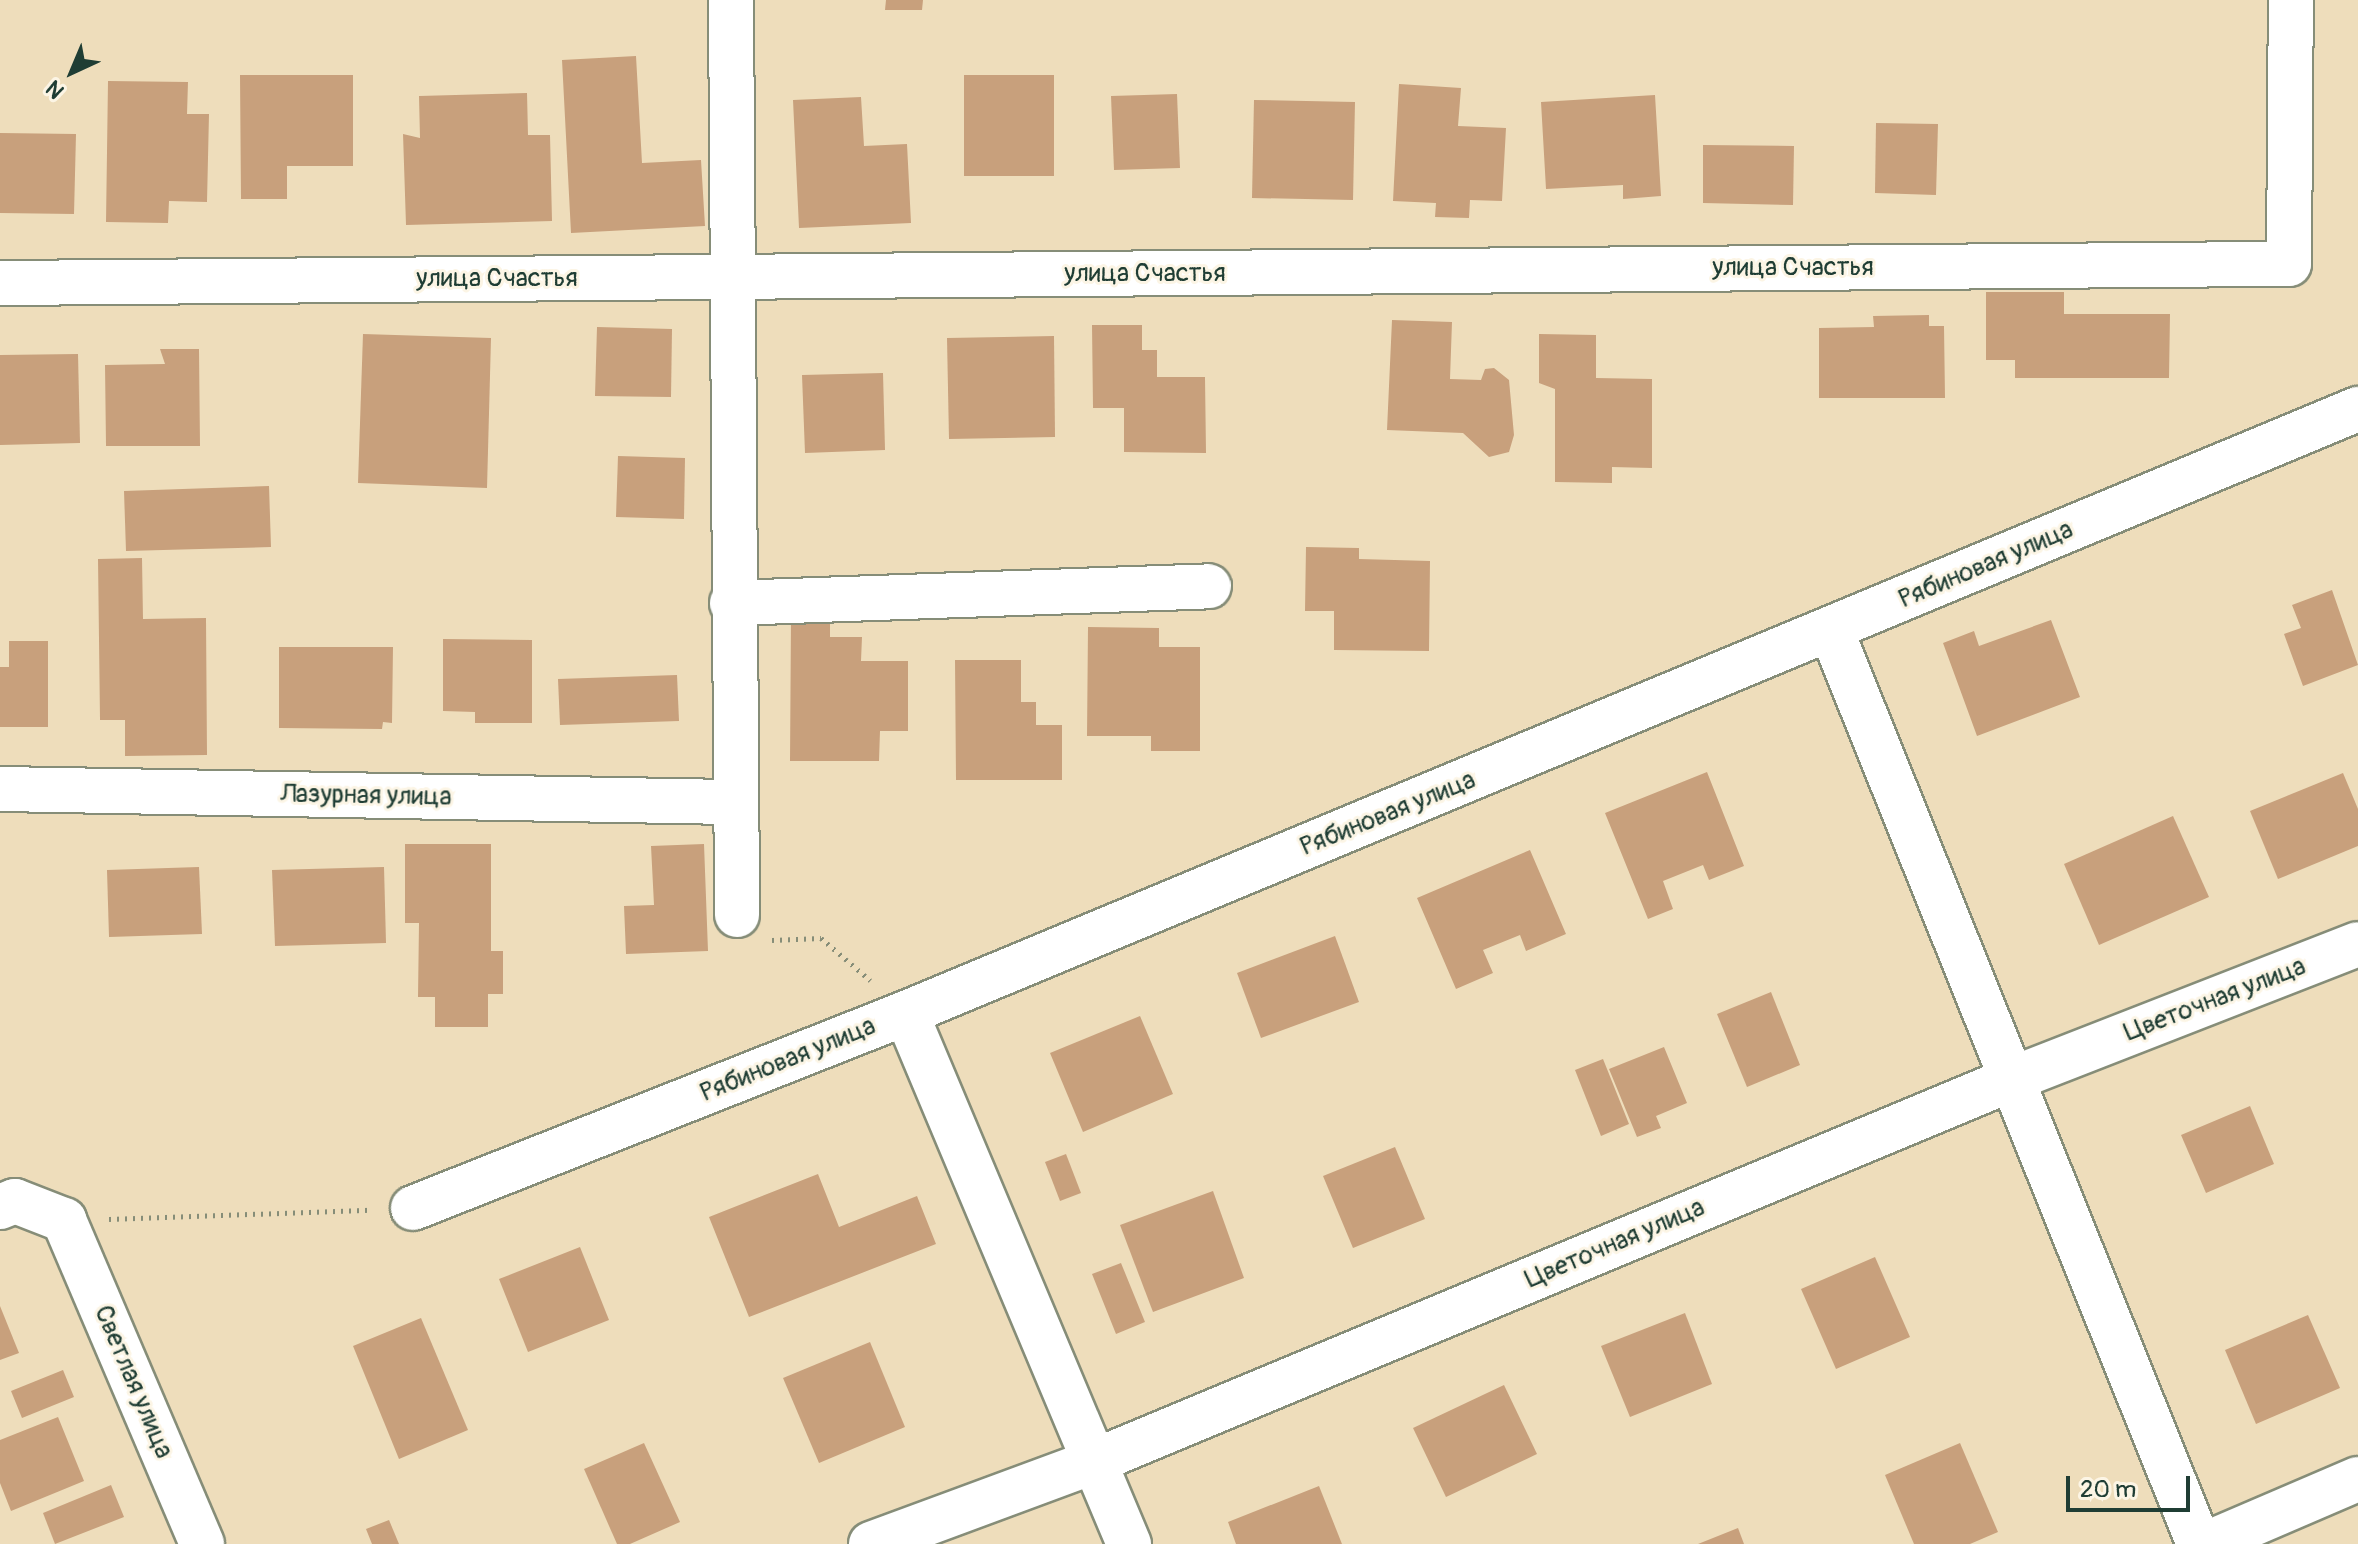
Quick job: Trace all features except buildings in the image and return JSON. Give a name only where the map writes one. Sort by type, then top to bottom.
[{"type":"street","points":[[731,0],[733,802],[747,928]]},
{"type":"street","name":"улица Счастья","points":[[0,283],[2289,264],[2291,0]]},
{"type":"street","name":"Рябиновая улица","points":[[413,1208],[900,1016],[2358,409]]},
{"type":"street","points":[[732,603],[1209,586]]},
{"type":"street","points":[[1831,630],[2199,1544]]},
{"type":"street","name":"Лазурная улица","points":[[0,789],[733,802]]},
{"type":"street","name":"Цветочная улица","points":[[871,1544],[1095,1461],[2012,1079],[2358,944]]},
{"type":"street","points":[[900,1016],[1129,1544]]},
{"type":"street","points":[[0,1207],[15,1201],[64,1220]]},
{"type":"street","name":"Светлая улица","points":[[64,1220],[202,1544]]},
{"type":"street","points":[[2206,1544],[2358,1479]]},
{"type":"path","points":[[747,928],[821,938],[865,971],[900,1016]]},
{"type":"path","points":[[64,1220],[413,1208]]}]
